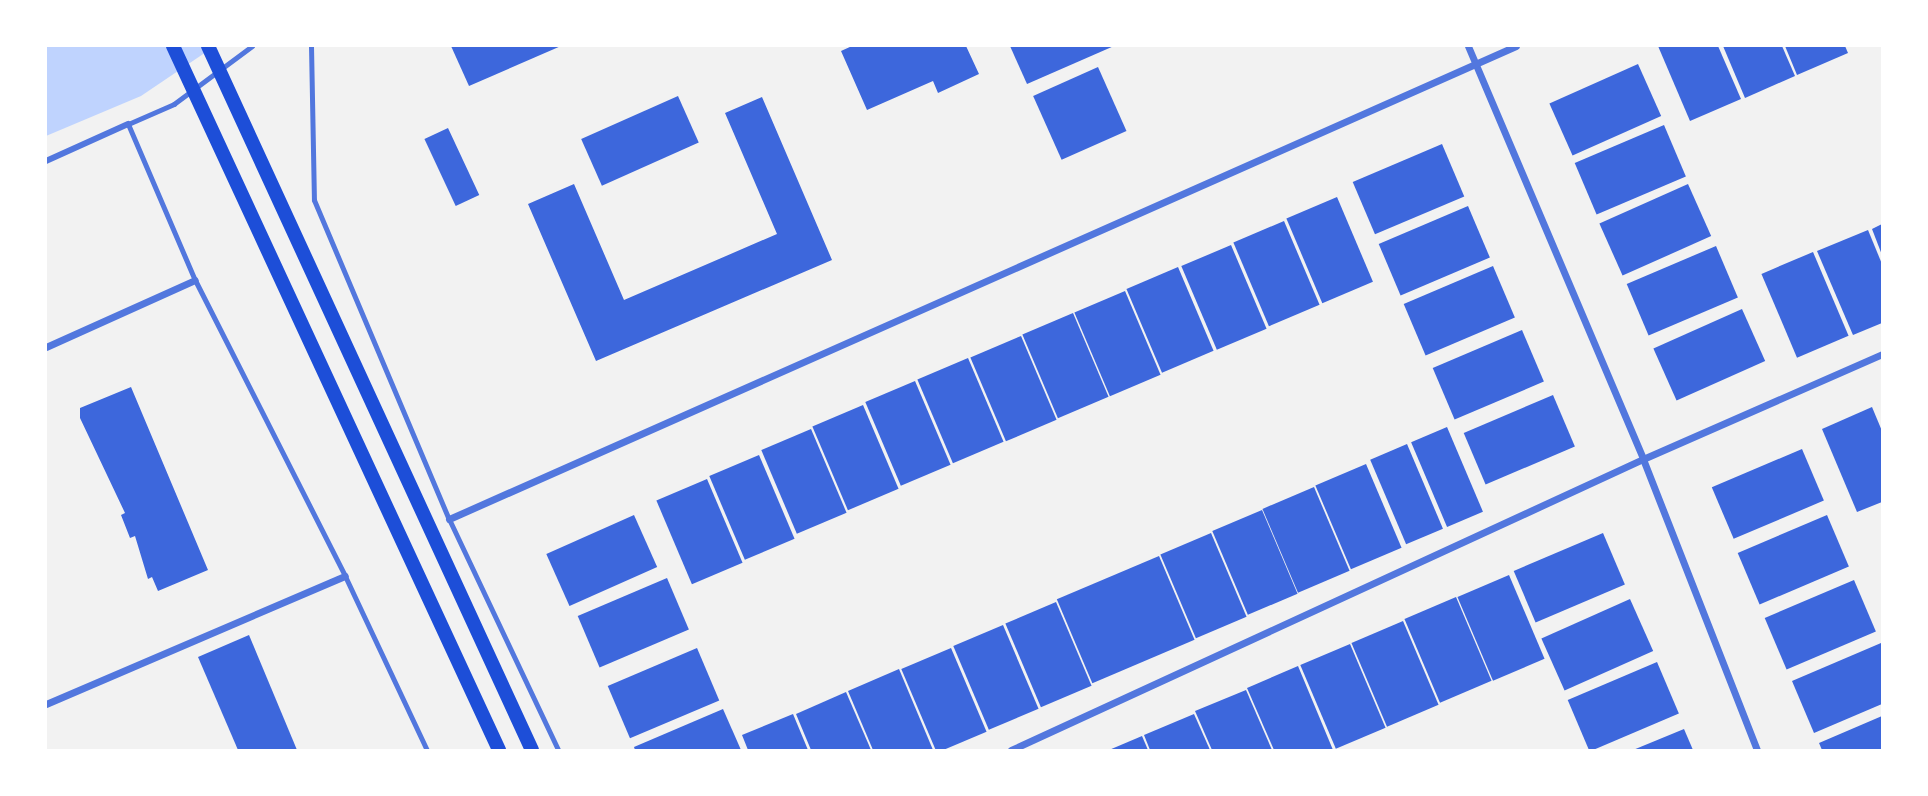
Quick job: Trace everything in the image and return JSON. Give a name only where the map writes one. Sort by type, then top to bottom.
[{"type":"main road","points":[[173,46],[499,751]]},
{"type":"main road","points":[[208,46],[532,751]]},
{"type":"street","points":[[1468,46],[1643,459],[1757,751]]},
{"type":"street","points":[[449,519],[1516,46]]},
{"type":"street","points":[[46,161],[128,124]]},
{"type":"street","points":[[46,347],[195,281]]},
{"type":"street","points":[[1011,751],[1643,459],[1882,354]]},
{"type":"street","points":[[46,704],[345,576]]},
{"type":"lane","points":[[252,46],[174,104],[128,124],[195,281],[345,576],[427,751]]},
{"type":"lane","points":[[311,46],[314,200],[449,519],[558,751]]},
{"type":"water","points":[[46,46],[215,46],[141,96],[46,136]]},
{"type":"building","points":[[451,46],[561,46],[469,86]]},
{"type":"building","points":[[852,46],[966,46],[979,74],[938,93],[933,81],[867,110],[841,51]]},
{"type":"building","points":[[1010,46],[1114,46],[1027,84]]},
{"type":"building","points":[[1658,46],[1718,46],[1741,99],[1690,121]]},
{"type":"building","points":[[1723,46],[1782,46],[1795,76],[1745,98]]},
{"type":"building","points":[[1785,46],[1845,46],[1848,53],[1797,75]]},
{"type":"building","points":[[1638,64],[1661,116],[1573,156],[1549,103]]},
{"type":"building","points":[[1098,67],[1126,131],[1062,160],[1033,96]]},
{"type":"building","points":[[678,96],[699,143],[602,186],[581,139]]},
{"type":"building","points":[[762,97],[832,260],[596,361],[528,204],[574,184],[624,300],[777,234],[725,113]]},
{"type":"building","points":[[1664,125],[1686,177],[1597,214],[1575,163]]},
{"type":"building","points":[[448,128],[479,195],[456,206],[424,139]]},
{"type":"building","points":[[1442,144],[1464,196],[1375,234],[1353,182]]},
{"type":"building","points":[[1688,184],[1711,236],[1623,276],[1599,223]]},
{"type":"building","points":[[1337,197],[1373,282],[1322,303],[1286,218]]},
{"type":"building","points":[[1468,206],[1490,258],[1401,295],[1379,244]]},
{"type":"building","points":[[1284,221],[1320,305],[1269,326],[1233,242]]},
{"type":"building","points":[[1882,224],[1882,255],[1872,229]]},
{"type":"building","points":[[1868,230],[1882,264],[1882,323],[1853,335],[1817,251]]},
{"type":"building","points":[[1231,245],[1267,329],[1217,350],[1181,266]]},
{"type":"building","points":[[1716,246],[1738,298],[1649,335],[1627,284]]},
{"type":"building","points":[[1813,252],[1849,336],[1797,358],[1761,274]]},
{"type":"building","points":[[1493,266],[1515,318],[1426,355],[1404,304]]},
{"type":"building","points":[[1178,267],[1214,351],[1162,373],[1126,289]]},
{"type":"building","points":[[1125,291],[1161,375],[1110,396],[1074,312]]},
{"type":"building","points":[[1742,309],[1765,361],[1677,401],[1653,348]]},
{"type":"building","points":[[1073,313],[1109,397],[1058,418],[1022,334]]},
{"type":"building","points":[[1522,330],[1544,382],[1455,419],[1433,368]]},
{"type":"building","points":[[1021,336],[1057,420],[1006,441],[970,357]]},
{"type":"building","points":[[968,358],[1004,442],[953,463],[917,379]]},
{"type":"building","points":[[915,381],[951,465],[901,486],[865,402]]},
{"type":"building","points":[[131,387],[208,570],[158,591],[152,577],[148,579],[135,536],[130,538],[121,515],[125,513],[80,418],[80,408]]},
{"type":"building","points":[[1553,395],[1575,447],[1486,484],[1464,433]]},
{"type":"building","points":[[863,405],[899,489],[848,510],[812,426]]},
{"type":"building","points":[[1872,407],[1882,431],[1882,502],[1857,512],[1822,429]]},
{"type":"building","points":[[1447,427],[1483,512],[1447,527],[1411,442]]},
{"type":"building","points":[[811,429],[847,513],[797,534],[761,450]]},
{"type":"building","points":[[1407,444],[1443,529],[1406,544],[1370,460]]},
{"type":"building","points":[[1802,449],[1824,501],[1734,539],[1712,487]]},
{"type":"building","points":[[759,455],[795,539],[745,560],[709,476]]},
{"type":"building","points":[[1366,464],[1402,548],[1351,569],[1315,485]]},
{"type":"building","points":[[707,479],[743,563],[692,584],[656,500]]},
{"type":"building","points":[[1314,487],[1350,571],[1298,593],[1262,509]]},
{"type":"building","points":[[1262,510],[1298,594],[1248,615],[1212,531]]},
{"type":"building","points":[[634,515],[657,567],[569,606],[546,554]]},
{"type":"building","points":[[1827,515],[1849,567],[1760,604],[1738,553]]},
{"type":"building","points":[[1211,533],[1247,617],[1196,638],[1160,554]]},
{"type":"building","points":[[1603,533],[1625,585],[1536,622],[1514,571]]},
{"type":"building","points":[[1159,556],[1195,640],[1092,683],[1057,599]]},
{"type":"building","points":[[1509,575],[1545,659],[1493,681],[1457,597]]},
{"type":"building","points":[[667,578],[689,630],[600,667],[578,616]]},
{"type":"building","points":[[1854,580],[1876,632],[1787,669],[1765,618]]},
{"type":"building","points":[[1456,597],[1492,681],[1440,703],[1404,619]]},
{"type":"building","points":[[1630,599],[1653,651],[1565,691],[1541,638]]},
{"type":"building","points":[[1056,602],[1092,686],[1041,707],[1005,623]]},
{"type":"building","points":[[1403,621],[1439,705],[1387,727],[1351,643]]},
{"type":"building","points":[[1003,625],[1039,709],[989,730],[953,646]]},
{"type":"building","points":[[249,635],[297,750],[238,750],[198,657]]},
{"type":"building","points":[[1881,643],[1882,704],[1814,733],[1792,681]]},
{"type":"building","points":[[1350,644],[1386,728],[1336,749],[1300,665]]},
{"type":"building","points":[[697,648],[719,700],[630,738],[608,686]]},
{"type":"building","points":[[951,648],[987,732],[944,750],[936,750],[901,669]]},
{"type":"building","points":[[1657,662],[1679,714],[1589,750],[1568,700]]},
{"type":"building","points":[[1298,666],[1333,750],[1274,750],[1247,688]]},
{"type":"building","points":[[899,669],[933,750],[873,750],[848,691]]},
{"type":"building","points":[[1246,690],[1272,750],[1212,750],[1195,711]]},
{"type":"building","points":[[846,692],[871,750],[811,750],[796,714]]},
{"type":"building","points":[[723,709],[741,750],[635,750],[634,747]]},
{"type":"building","points":[[793,714],[808,750],[748,750],[742,735]]},
{"type":"building","points":[[1194,714],[1210,750],[1150,750],[1144,735]]},
{"type":"building","points":[[1882,716],[1882,750],[1822,750],[1819,743]]},
{"type":"building","points":[[1684,729],[1693,750],[1633,750]]},
{"type":"building","points":[[1142,736],[1148,750],[1109,750]]}]
